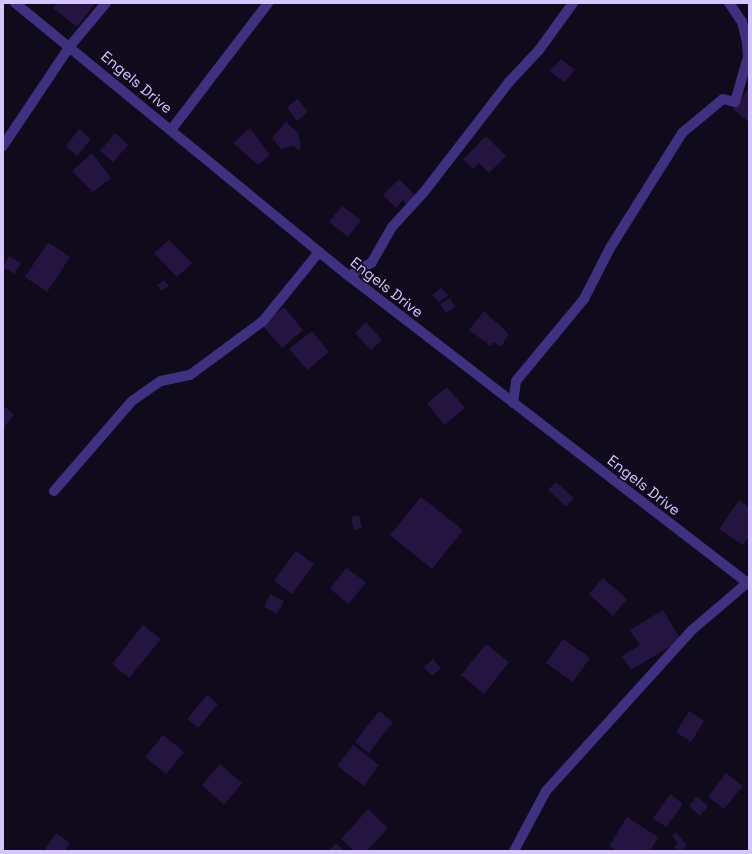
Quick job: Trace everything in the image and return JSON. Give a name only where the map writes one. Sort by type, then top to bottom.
[{"type":"street","name":"Engels Drive","points":[[15,3],[70,46],[349,276],[748,583]]},
{"type":"street","points":[[3,146],[70,46],[106,3]]},
{"type":"street","points":[[171,130],[268,3]]},
{"type":"street","points":[[349,276],[372,262],[392,227],[508,82],[539,50],[573,3]]},
{"type":"street","points":[[513,403],[516,381],[580,304],[610,248],[682,133],[699,116],[723,99],[735,102],[748,57],[747,42],[742,22],[729,3]]},
{"type":"street","points":[[54,491],[132,401],[161,381],[190,375],[263,321],[319,252]]},
{"type":"street","points":[[514,851],[546,791],[692,630],[748,583]]},
{"type":"building","points":[[57,3],[95,3],[77,27],[53,8]]},
{"type":"building","points":[[561,59],[575,70],[564,82],[550,71]]},
{"type":"building","points":[[749,88],[749,122],[733,109]]},
{"type":"building","points":[[298,99],[308,112],[297,121],[287,107]]},
{"type":"building","points":[[286,122],[298,133],[301,147],[299,150],[292,146],[281,149],[272,138]]},
{"type":"building","points":[[250,128],[270,155],[258,165],[233,143]]},
{"type":"building","points":[[79,129],[91,139],[77,156],[66,146]]},
{"type":"building","points":[[115,133],[128,145],[113,162],[100,151]]},
{"type":"building","points":[[486,136],[506,156],[489,173],[479,163],[473,169],[463,159]]},
{"type":"building","points":[[92,153],[111,178],[93,192],[72,171]]},
{"type":"building","points":[[399,179],[416,196],[408,205],[403,200],[396,208],[383,195]]},
{"type":"building","points":[[342,206],[361,220],[348,237],[329,222]]},
{"type":"building","points":[[169,240],[192,263],[177,277],[154,253]]},
{"type":"building","points":[[48,242],[70,257],[47,292],[25,277]]},
{"type":"building","points":[[9,256],[21,263],[14,274],[3,267]]},
{"type":"building","points":[[164,280],[169,286],[161,291],[157,285]]},
{"type":"building","points":[[441,288],[448,295],[439,302],[432,295]]},
{"type":"building","points":[[450,298],[455,307],[446,313],[440,304]]},
{"type":"building","points":[[284,307],[303,330],[282,348],[262,325]]},
{"type":"building","points":[[484,311],[509,334],[501,347],[494,342],[491,346],[469,330]]},
{"type":"building","points":[[366,322],[382,340],[371,350],[355,333]]},
{"type":"building","points":[[312,331],[329,352],[307,370],[289,349]]},
{"type":"building","points":[[447,387],[465,408],[444,425],[427,403]]},
{"type":"building","points":[[3,405],[14,415],[3,428]]},
{"type":"building","points":[[556,482],[574,498],[566,507],[548,490]]},
{"type":"building","points":[[421,497],[463,530],[432,569],[390,535]]},
{"type":"building","points":[[739,500],[749,507],[749,536],[743,545],[719,529]]},
{"type":"building","points":[[359,515],[362,528],[354,530],[351,517]]},
{"type":"building","points":[[296,551],[314,564],[292,594],[274,581]]},
{"type":"building","points":[[346,568],[366,582],[349,604],[330,589]]},
{"type":"building","points":[[603,578],[627,599],[613,616],[589,594]]},
{"type":"building","points":[[270,594],[284,601],[277,614],[264,607]]},
{"type":"building","points":[[663,610],[681,640],[631,670],[622,656],[640,645],[630,630]]},
{"type":"building","points":[[143,625],[161,639],[129,678],[112,664]]},
{"type":"building","points":[[563,639],[590,658],[573,682],[546,663]]},
{"type":"building","points":[[486,644],[509,662],[484,694],[461,675]]},
{"type":"building","points":[[433,659],[441,668],[432,676],[424,667]]},
{"type":"building","points":[[207,695],[218,704],[198,728],[187,719]]},
{"type":"building","points":[[379,711],[393,722],[369,753],[355,742]]},
{"type":"building","points":[[689,711],[704,721],[691,742],[676,732]]},
{"type":"building","points":[[163,735],[184,752],[166,774],[145,757]]},
{"type":"building","points":[[353,745],[379,765],[364,786],[337,766]]},
{"type":"building","points":[[220,764],[242,783],[224,805],[202,785]]},
{"type":"building","points":[[726,773],[743,786],[724,809],[708,797]]},
{"type":"building","points":[[670,794],[683,804],[666,827],[653,818]]},
{"type":"building","points":[[697,796],[708,806],[700,816],[689,806]]},
{"type":"building","points":[[368,809],[388,828],[367,851],[354,851],[341,839]]},
{"type":"building","points":[[627,817],[658,837],[650,851],[617,851],[609,846]]},
{"type":"building","points":[[676,832],[687,846],[680,851],[674,847],[678,844],[672,836]]},
{"type":"building","points":[[56,833],[70,843],[64,851],[44,851]]},
{"type":"building","points":[[336,843],[345,851],[329,851]]}]
